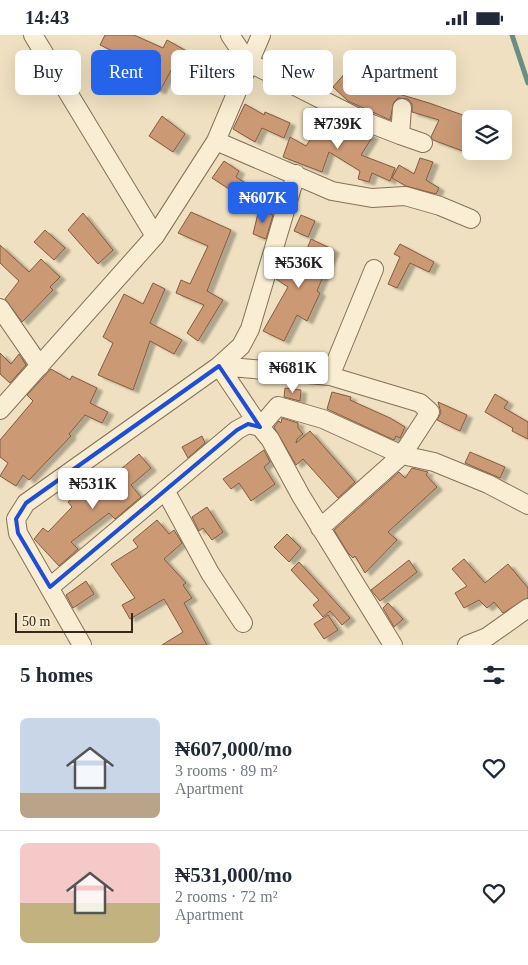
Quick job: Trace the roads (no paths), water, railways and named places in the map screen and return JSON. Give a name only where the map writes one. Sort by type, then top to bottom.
[{"type":"street","points":[[33,35],[155,236]]},
{"type":"street","points":[[230,35],[240,50]]},
{"type":"street","points":[[253,51],[260,35]]},
{"type":"street","points":[[253,65],[364,121],[423,143]]},
{"type":"street","points":[[0,411],[155,236],[216,141],[235,95]]},
{"type":"street","points":[[400,135],[402,108]]},
{"type":"street","points":[[216,141],[332,191],[372,198],[406,196],[440,206],[472,219]]},
{"type":"street","points":[[82,645],[18,533],[16,519],[26,503],[219,367],[241,346],[250,329],[296,174]]},
{"type":"street","points":[[330,376],[374,269]]},
{"type":"street","points":[[0,308],[40,366]]},
{"type":"street","points":[[219,367],[330,376],[420,403],[430,412],[402,455],[320,527]]},
{"type":"street","points":[[219,367],[270,439],[320,527],[393,645]]},
{"type":"street","points":[[260,427],[278,407],[324,419],[402,455],[434,462],[488,484],[528,505]]},
{"type":"street","points":[[50,587],[237,430],[248,424],[260,427]]},
{"type":"street","points":[[165,490],[210,573],[243,623]]},
{"type":"street","points":[[467,645],[487,637],[528,608]]},
{"type":"waterway","points":[[512,35],[528,83]]}]
